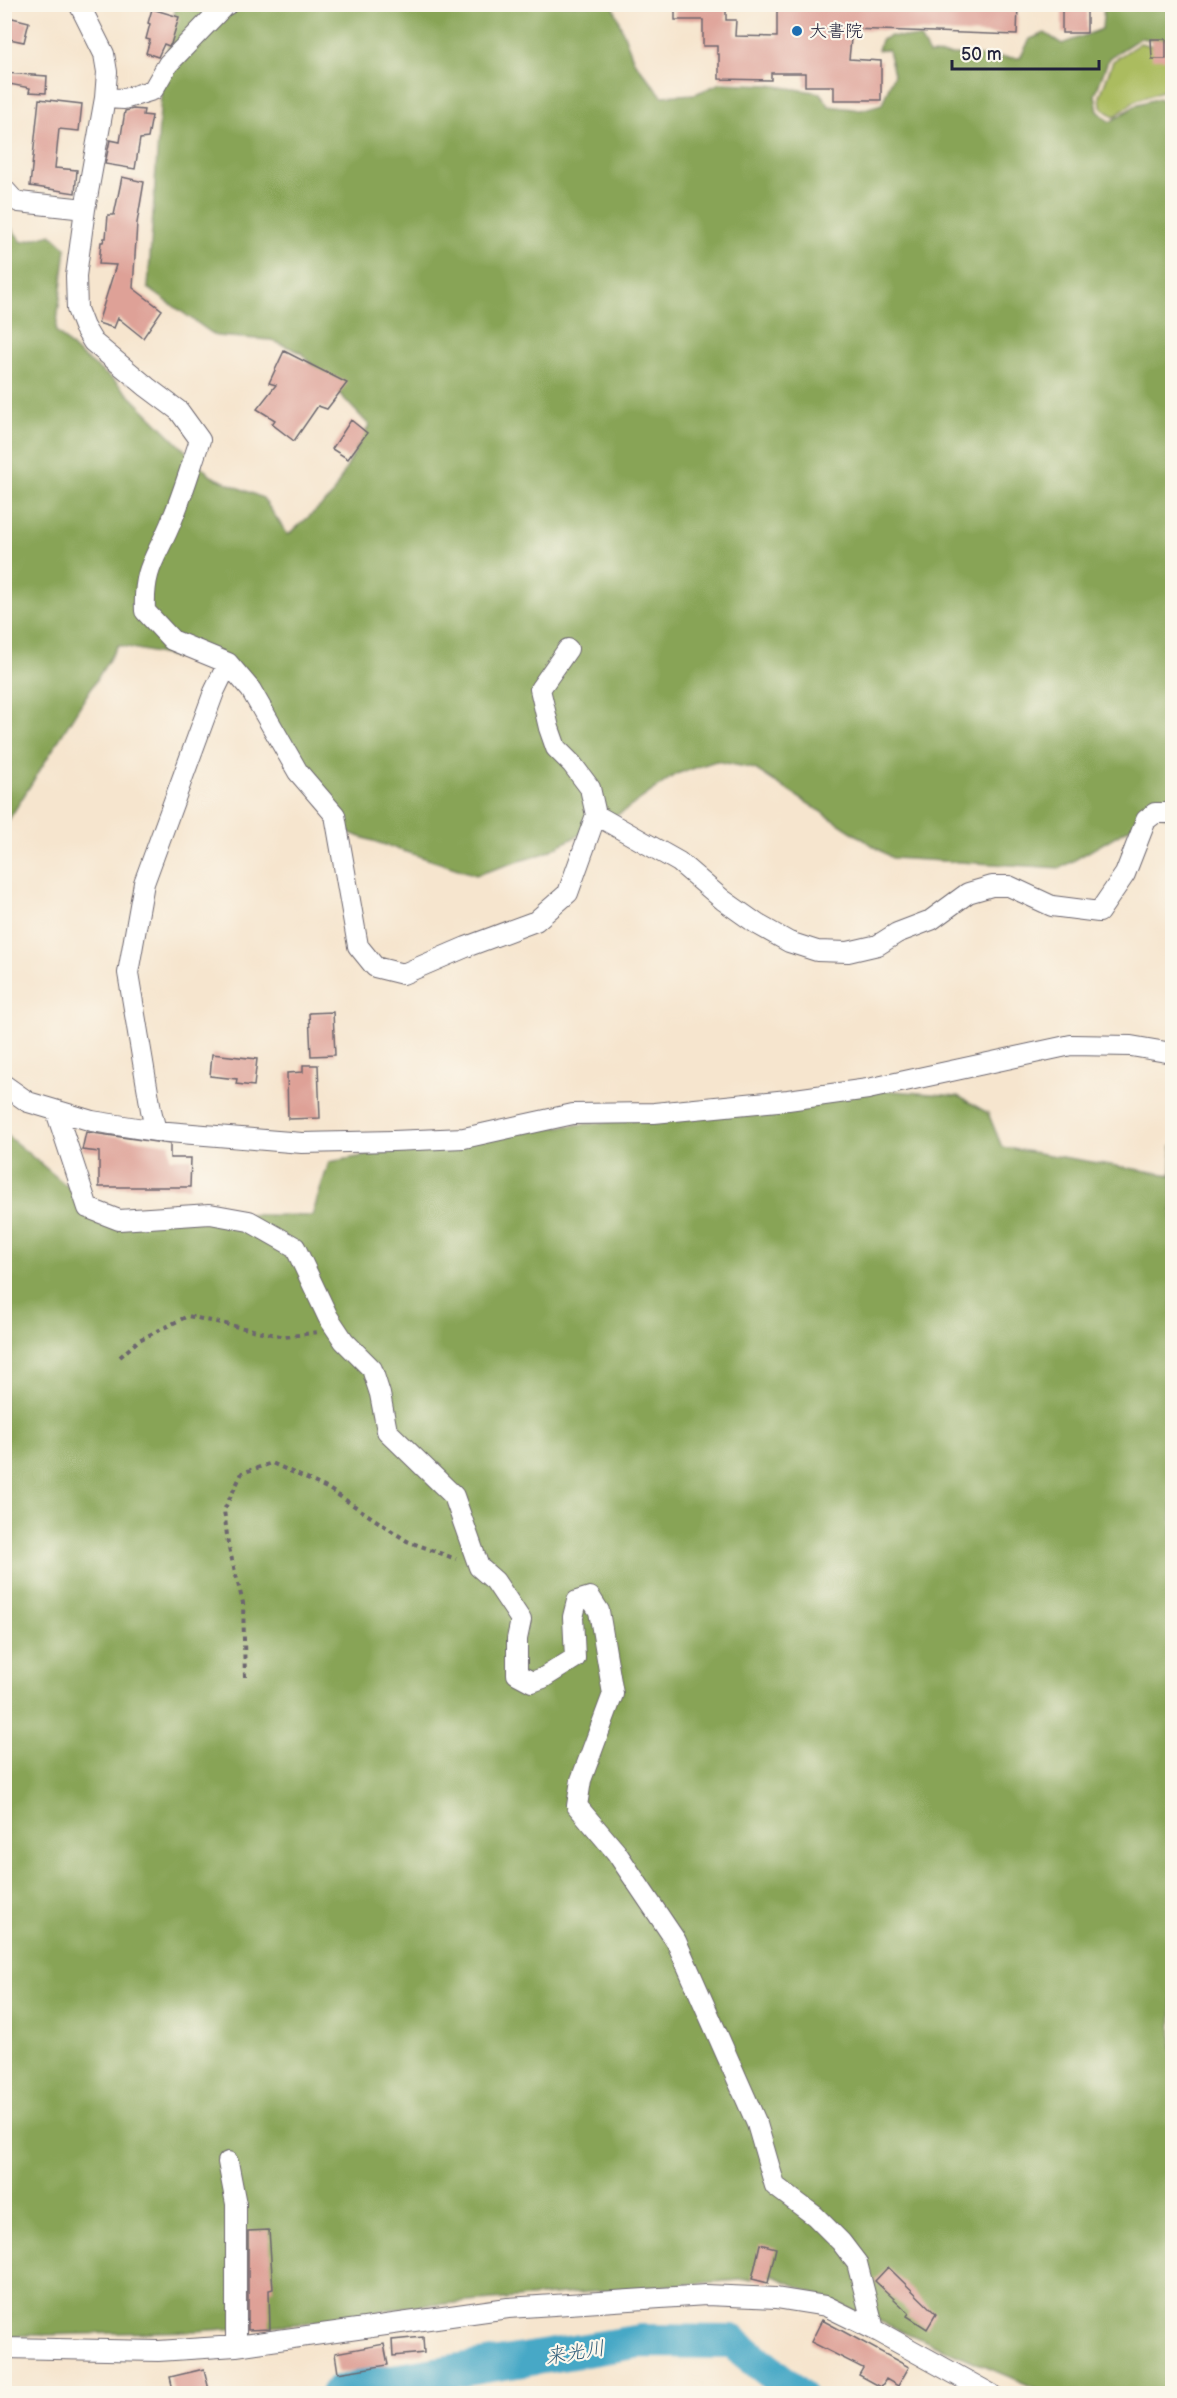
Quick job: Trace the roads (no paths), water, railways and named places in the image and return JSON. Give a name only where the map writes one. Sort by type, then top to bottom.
[{"type":"street","points":[[79,4],[104,54],[107,72],[105,98],[85,209],[76,276],[77,309],[93,342],[179,411],[200,440],[172,520],[148,568],[144,591],[145,611],[172,640],[228,663],[251,690],[298,772],[335,815],[358,946],[375,968],[403,974],[536,921],[568,893],[596,815],[591,788],[556,748],[540,689],[568,649]]},
{"type":"street","points":[[105,98],[124,99],[153,90],[168,64],[228,4]]},
{"type":"street","points":[[4,189],[19,202],[85,209]]},
{"type":"street","points":[[156,1131],[128,974],[144,883],[214,692],[228,663]]},
{"type":"street","points":[[596,815],[679,862],[732,906],[757,924],[789,942],[817,951],[848,952],[878,945],[897,933],[931,920],[968,893],[992,886],[1009,886],[1031,894],[1052,906],[1099,912],[1125,873],[1146,820],[1155,813],[1173,813]]},
{"type":"street","points":[[4,1085],[28,1102],[92,1121],[156,1131],[302,1143],[464,1138],[573,1114],[654,1113],[788,1100],[867,1089],[1071,1045],[1131,1046],[1173,1053]]},
{"type":"street","points":[[56,1111],[88,1208],[119,1220],[210,1214],[249,1221],[295,1247],[328,1317],[344,1341],[372,1369],[380,1394],[387,1431],[454,1496],[479,1567],[495,1581],[521,1620],[517,1639],[517,1674],[532,1682],[543,1678],[575,1658],[573,1617],[577,1601],[590,1596],[599,1611],[613,1694],[581,1779],[577,1806],[616,1852],[676,1941],[754,2115],[775,2186],[815,2216],[841,2242],[857,2263],[874,2329]]},
{"type":"street","points":[[228,2162],[236,2204],[236,2346]]},
{"type":"street","points":[[4,2348],[158,2351],[236,2346],[508,2308],[706,2295],[776,2298],[826,2306],[874,2329],[991,2394]]},
{"type":"waterway","name":"来光川","points":[[337,2394],[362,2386],[641,2341],[733,2342],[798,2394]]},
{"type":"place","name":"大書院","points":[[797,31]]}]
